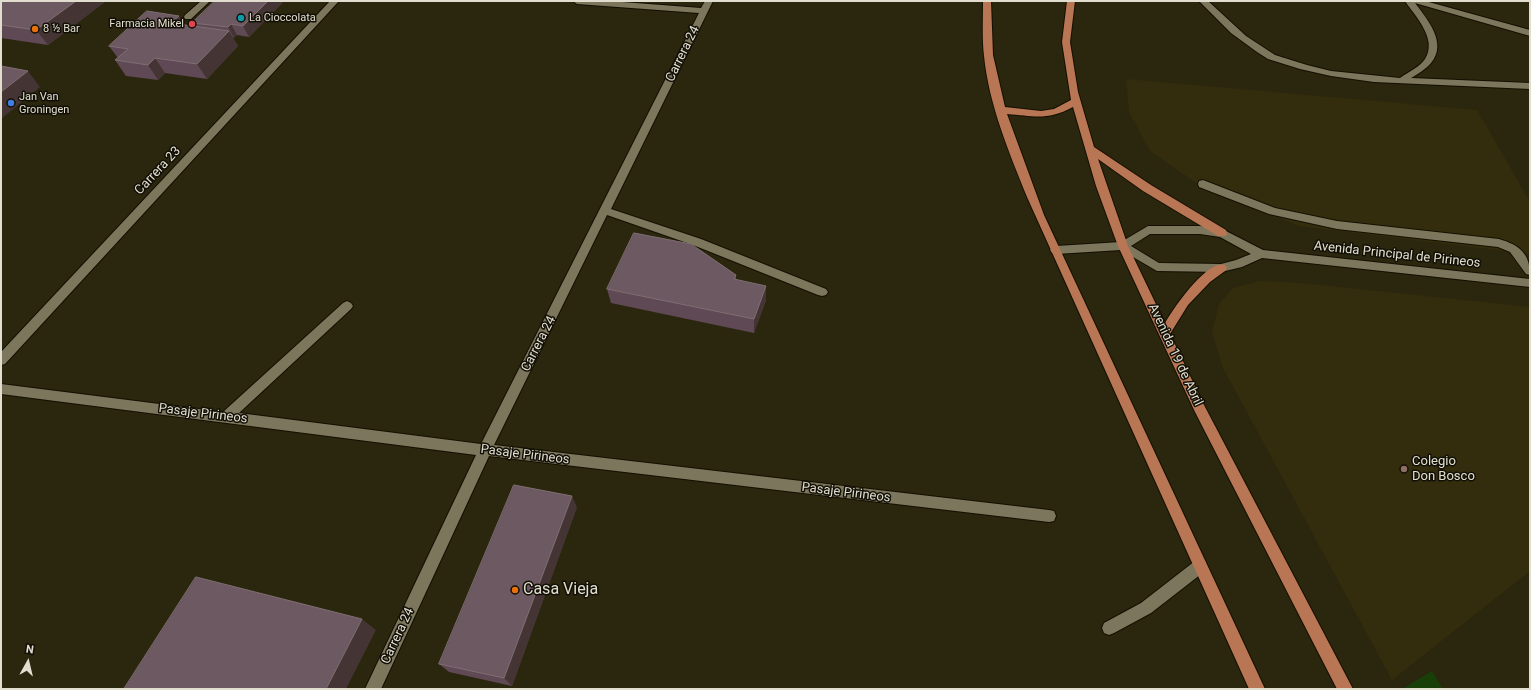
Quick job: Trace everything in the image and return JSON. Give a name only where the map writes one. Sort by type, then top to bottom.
[{"type":"main road","points":[[987,1],[988,61],[1001,110],[1031,194],[1200,566],[1258,689]]},
{"type":"main road","name":"Avenida 19 de Abril","points":[[1070,1],[1066,42],[1075,101],[1103,193],[1123,246],[1203,415],[1345,689]]},
{"type":"main road","points":[[1001,110],[1041,114],[1056,112],[1075,101]]},
{"type":"main road","points":[[1090,149],[1147,188],[1222,234]]},
{"type":"main road","points":[[1164,334],[1184,302],[1206,278],[1221,268]]},
{"type":"street","points":[[188,17],[206,1]]},
{"type":"street","name":"Carrera 23","points":[[1,360],[335,1]]},
{"type":"street","points":[[576,1],[704,12]]},
{"type":"street","name":"Carrera 24","points":[[373,689],[485,450],[606,211],[709,1]]},
{"type":"street","points":[[1204,1],[1250,44],[1271,57],[1306,69],[1333,75],[1402,81],[1530,86]]},
{"type":"street","points":[[1402,81],[1429,60],[1433,46],[1427,26],[1409,1]]},
{"type":"street","points":[[1416,1],[1530,33]]},
{"type":"street","points":[[1203,184],[1274,212],[1338,225],[1499,243],[1514,250],[1530,271]]},
{"type":"street","points":[[606,211],[698,242],[822,292]]},
{"type":"street","name":"Avenida Principal de Pirineos","points":[[1056,250],[1123,246],[1148,230],[1200,230],[1222,234],[1261,254],[1530,283]]},
{"type":"street","name":"Avenida Principal de Pirineos","points":[[1123,246],[1157,267],[1221,268],[1238,264],[1261,254]]},
{"type":"street","points":[[226,417],[347,306]]},
{"type":"street","name":"Pasaje Pirineos","points":[[1,388],[485,450],[1049,516]]},
{"type":"street","points":[[1110,628],[1146,608],[1200,566]]},
{"type":"shaded area","points":[[1126,79],[1477,110],[1530,202],[1530,254],[1299,226],[1214,192],[1192,180],[1150,151],[1129,112]]},
{"type":"shaded area","name":"Colegio Don Bosco","points":[[1260,281],[1301,283],[1530,307],[1530,571],[1392,680],[1223,368],[1212,332],[1219,304],[1233,288]]},
{"type":"green space","points":[[1432,671],[1443,689],[1402,689]]},
{"type":"building","points":[[1,1],[76,1],[36,30],[1,25]]},
{"type":"building","points":[[215,1],[268,1],[243,26],[231,24],[228,27],[192,23]]},
{"type":"building","points":[[147,11],[179,16],[171,23],[229,31],[197,64],[155,58],[148,65],[115,60],[128,49],[109,46]]},
{"type":"building","points":[[1,66],[28,71],[1,92]]},
{"type":"building","points":[[634,233],[691,244],[736,275],[734,279],[766,286],[754,319],[607,289]]},
{"type":"building","name":"Casa Vieja","points":[[514,485],[572,496],[504,678],[439,664]]},
{"type":"building","points":[[196,577],[362,619],[326,689],[124,689]]},
{"type":"place","name":"La Cioccolata","points":[[241,18]]},
{"type":"place","name":"Farmacia Mikel","points":[[192,24]]},
{"type":"place","name":"8 ½ Bar","points":[[35,29]]},
{"type":"place","name":"Jan Van Groningen","points":[[11,103]]},
{"type":"place","name":"Colegio Don Bosco","points":[[1404,469]]},
{"type":"place","name":"Casa Vieja","points":[[515,590]]}]
